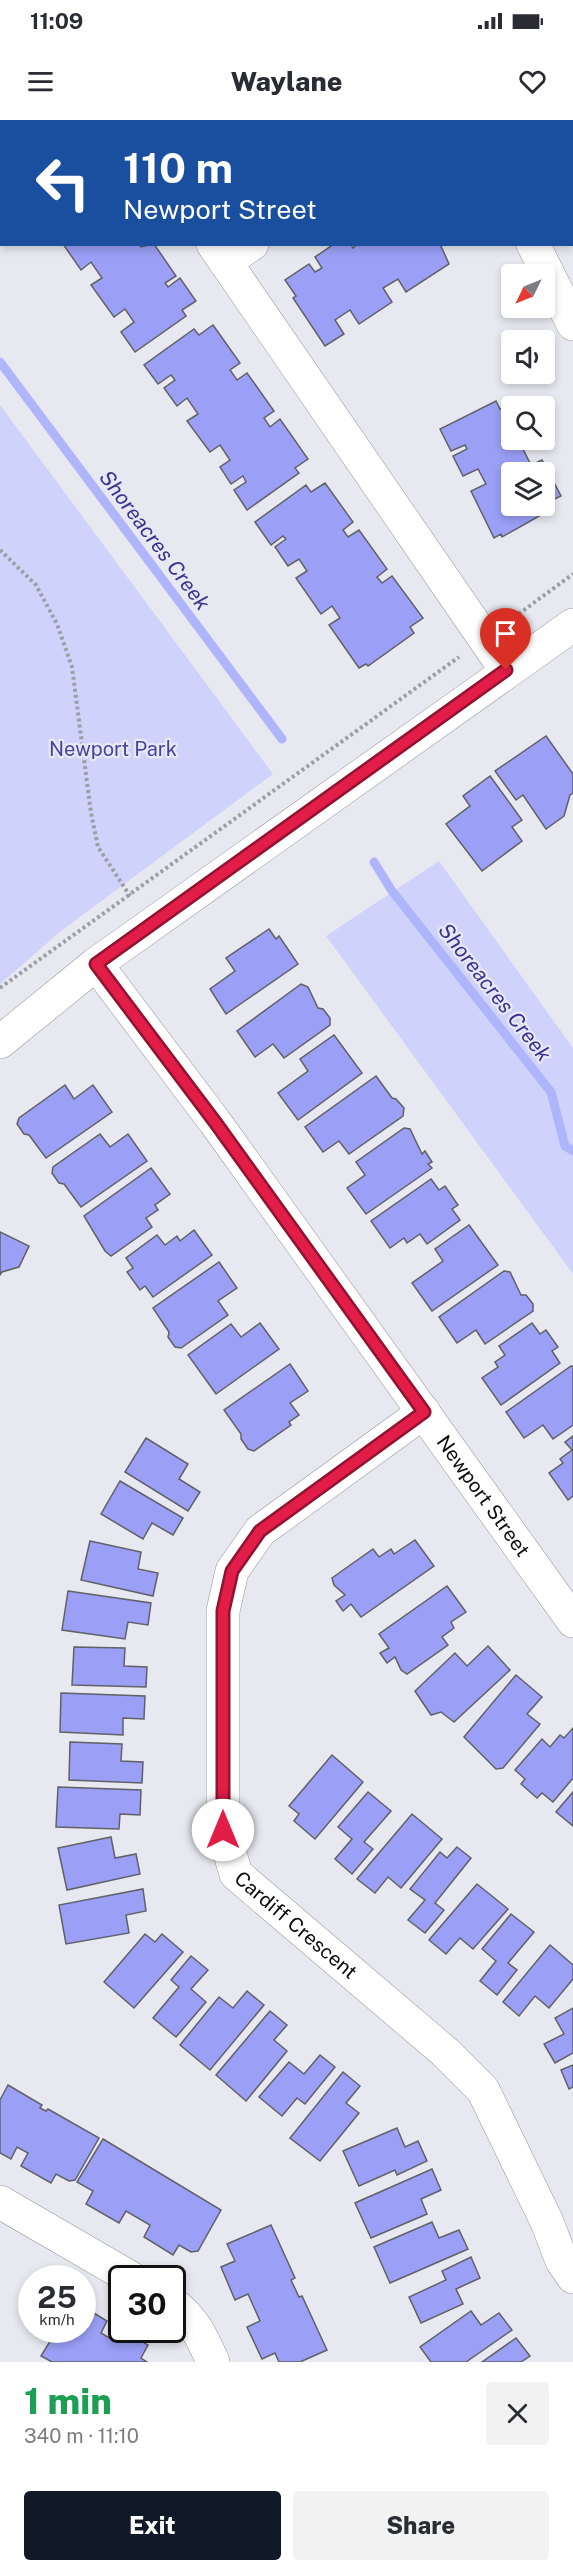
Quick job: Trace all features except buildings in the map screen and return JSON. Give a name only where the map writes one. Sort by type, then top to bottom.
[{"type":"street","points":[[533,246],[573,324]]},
{"type":"street","points":[[230,250],[506,670]]},
{"type":"street","points":[[0,1042],[96,964],[506,670],[573,625]]},
{"type":"street","name":"Newport Street","points":[[96,964],[215,1122],[573,1622]]},
{"type":"street","name":"Cardiff Crescent","points":[[424,1412],[260,1531],[232,1571],[223,1611],[223,1830],[236,1874],[445,2052],[483,2090],[547,2222],[562,2261],[573,2277]]},
{"type":"street","points":[[0,2202],[109,2265]]},
{"type":"street","points":[[186,2313],[199,2328],[213,2362]]},
{"type":"path","points":[[0,550],[36,585],[57,624],[72,667],[91,813],[98,847],[149,926]]},
{"type":"path","points":[[0,988],[573,574]]},
{"type":"green space","name":"Newport Park","points":[[0,405],[273,774],[61,931],[0,984]]},
{"type":"green space","points":[[439,861],[573,1048],[573,1274],[326,936]]},
{"type":"waterway","name":"Shoreacres Creek","points":[[0,362],[282,739]]},
{"type":"waterway","name":"Shoreacres Creek","points":[[374,862],[392,891],[551,1092],[565,1146],[573,1151]]},
{"type":"route","points":[[223,1830],[223,1611],[232,1571],[260,1531],[424,1412],[215,1122],[96,964],[506,670]]}]
